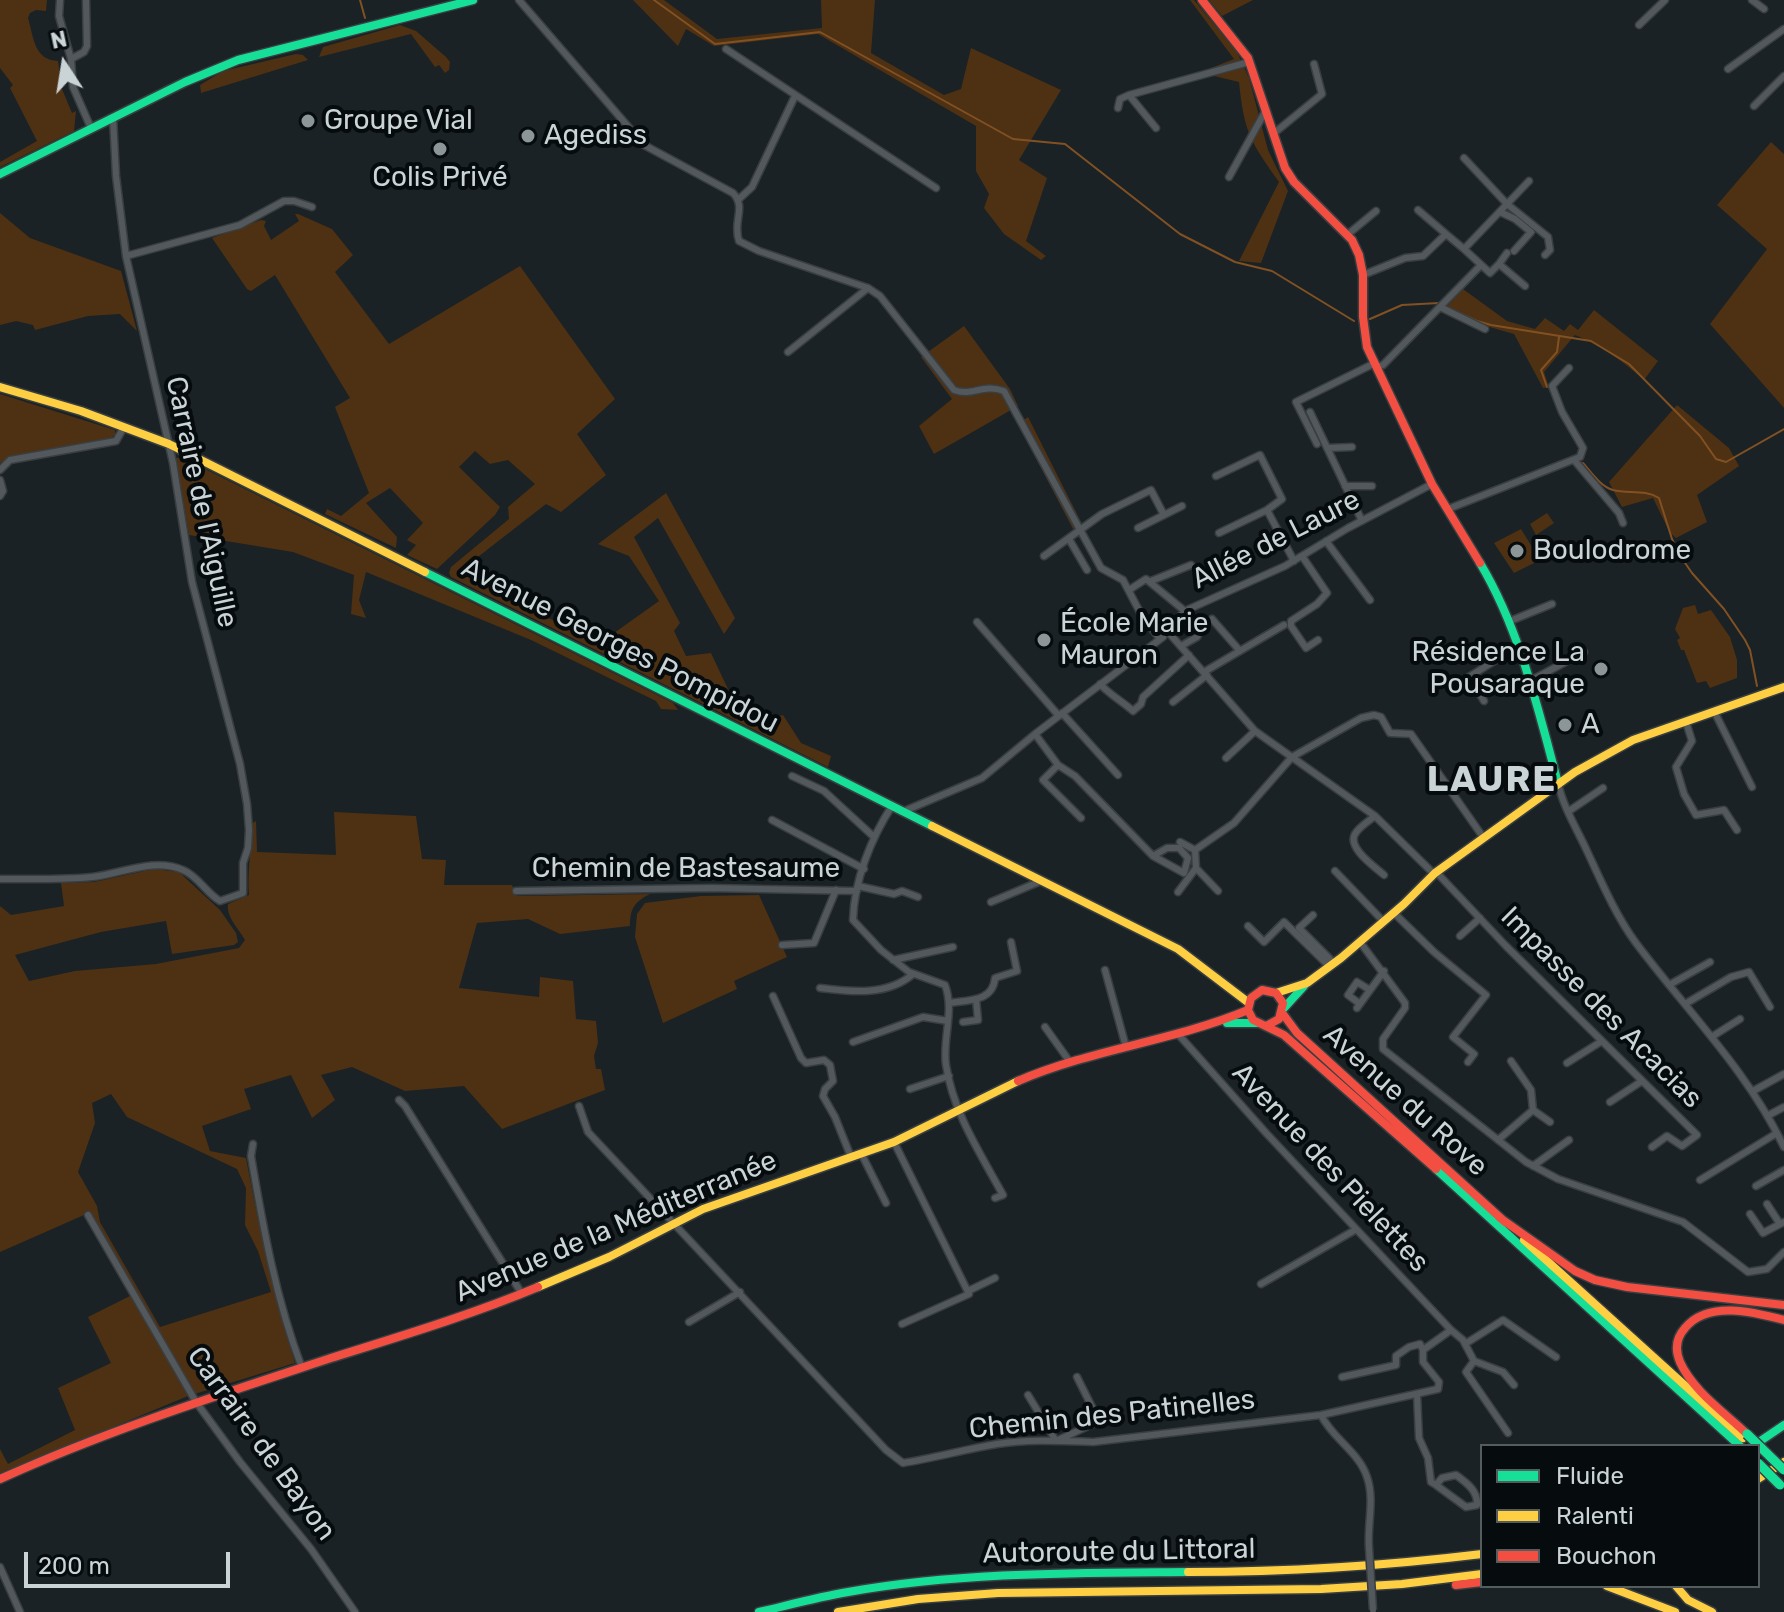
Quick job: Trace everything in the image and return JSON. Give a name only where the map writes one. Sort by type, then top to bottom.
[{"type":"main road","points":[[0,174],[185,82],[238,60],[473,0]]},
{"type":"main road","points":[[1202,0],[1240,46],[1249,62],[1285,168],[1294,182],[1347,235],[1359,255],[1367,347],[1432,484],[1491,579],[1510,621],[1558,783]]},
{"type":"main road","name":"Avenue Georges Pompidou","points":[[0,387],[81,411],[169,444],[1178,949],[1248,1006]]},
{"type":"main road","points":[[1263,1024],[1279,1019],[1307,983],[1384,922],[1435,873],[1558,783],[1624,743],[1784,687]]},
{"type":"main road","name":"Avenue Georges Pompidou","points":[[1208,971],[1256,993]]},
{"type":"main road","points":[[1276,993],[1307,983]]},
{"type":"main road","points":[[1283,1011],[1281,998],[1270,990],[1256,993],[1248,1006],[1263,1024],[1284,1035],[1355,1096],[1742,1440]]},
{"type":"main road","name":"Avenue de la Méditerranée","points":[[1214,1024],[1248,1006]]},
{"type":"main road","name":"Avenue du Rove","points":[[1283,1011],[1297,1033],[1500,1218]]},
{"type":"main road","name":"Avenue de la Méditerranée","points":[[0,1482],[119,1429],[436,1326],[522,1294],[609,1257],[733,1197],[894,1142],[1021,1080],[1070,1062],[1214,1024],[1241,1021],[1263,1024]]},
{"type":"main road","points":[[1500,1218],[1742,1440]]},
{"type":"main road","points":[[1500,1218],[1575,1271],[1595,1280],[1627,1287],[1784,1305]]},
{"type":"main road","points":[[1742,1440],[1686,1370],[1677,1353],[1678,1338],[1689,1322],[1710,1313],[1751,1313],[1784,1320]]},
{"type":"main road","points":[[1760,1444],[1784,1425]]},
{"type":"main road","points":[[1760,1445],[1784,1431]]},
{"type":"main road","points":[[1760,1450],[1784,1471]]},
{"type":"main road","points":[[1760,1453],[1784,1471]]},
{"type":"main road","points":[[1760,1470],[1784,1459]]},
{"type":"main road","points":[[1760,1477],[1784,1459]]},
{"type":"main road","points":[[1760,1465],[1783,1487]]},
{"type":"main road","name":"Autoroute du Littoral","points":[[759,1612],[850,1590],[991,1575],[1331,1570],[1435,1562],[1480,1554]]},
{"type":"main road","name":"Autoroute du Littoral","points":[[838,1612],[972,1595],[1393,1585],[1480,1574]]},
{"type":"main road","points":[[1231,1591],[1393,1591],[1480,1582]]},
{"type":"main road","points":[[1612,1588],[1675,1612]]},
{"type":"main road","points":[[1678,1588],[1688,1600],[1712,1612]]},
{"type":"street","points":[[60,0],[61,23],[71,59],[73,87],[91,128]]},
{"type":"street","points":[[71,59],[84,52],[88,43],[86,0]]},
{"type":"street","points":[[519,0],[644,145],[739,199],[741,205],[735,230],[739,241],[759,251],[868,288],[880,296],[954,390],[962,393],[991,386],[1004,391],[1101,568],[1123,580],[1142,616],[1160,639]]},
{"type":"street","points":[[1639,25],[1665,0]]},
{"type":"street","points":[[1752,0],[1764,9]]},
{"type":"street","points":[[1728,69],[1784,29]]},
{"type":"street","points":[[726,49],[936,188]]},
{"type":"street","points":[[1118,108],[1120,99],[1129,95],[1249,62]]},
{"type":"street","points":[[1273,134],[1322,94],[1314,64]]},
{"type":"street","points":[[1754,106],[1784,76]]},
{"type":"street","points":[[1129,95],[1156,128]]},
{"type":"street","points":[[739,199],[752,187],[795,96]]},
{"type":"street","points":[[1229,177],[1266,110]]},
{"type":"street","name":"Carraire de l'Aiguille","points":[[0,879],[93,877],[162,865],[182,869],[192,875],[210,895],[220,901],[243,893],[243,863],[249,830],[247,804],[240,764],[192,582],[169,444],[126,256],[116,176],[113,117]]},
{"type":"street","points":[[1464,158],[1507,204],[1548,237],[1550,250],[1545,255]]},
{"type":"street","points":[[1464,249],[1529,181]]},
{"type":"street","points":[[126,256],[240,225],[284,201],[312,207]]},
{"type":"street","points":[[1418,210],[1490,273],[1531,232],[1500,212]]},
{"type":"street","points":[[1347,235],[1376,211]]},
{"type":"street","points":[[1363,275],[1405,258],[1423,256],[1446,234]]},
{"type":"street","points":[[1499,264],[1525,286]]},
{"type":"street","points":[[1317,444],[1296,402],[1376,365],[1383,365],[1481,265]]},
{"type":"street","points":[[788,352],[868,288]]},
{"type":"street","points":[[1442,308],[1485,329]]},
{"type":"street","points":[[1448,509],[1580,457],[1583,448],[1562,412],[1552,386],[1569,368]]},
{"type":"street","points":[[1310,412],[1362,521]]},
{"type":"street","points":[[0,470],[10,460],[116,441],[124,427]]},
{"type":"street","points":[[1327,448],[1352,447]]},
{"type":"street","points":[[1216,476],[1260,455],[1282,499],[1267,510],[1219,533]]},
{"type":"street","points":[[1575,461],[1619,513],[1623,523]]},
{"type":"street","points":[[0,480],[3,491],[0,496]]},
{"type":"street","name":"Allée de Laure","points":[[902,812],[982,778],[1169,633],[1176,619],[1186,612],[1294,561],[1432,484]]},
{"type":"street","points":[[1345,486],[1372,486]]},
{"type":"street","points":[[1044,556],[1102,514],[1151,490],[1164,515]]},
{"type":"street","points":[[1138,528],[1182,506]]},
{"type":"street","points":[[1267,510],[1294,561]]},
{"type":"street","points":[[1069,539],[1087,570]]},
{"type":"street","points":[[1326,541],[1370,600]]},
{"type":"street","points":[[1302,556],[1327,593],[1317,604],[1291,621],[1291,626],[1306,648],[1318,640]]},
{"type":"street","points":[[1129,590],[1142,580],[1151,581],[1191,565]]},
{"type":"street","points":[[1151,581],[1186,612]]},
{"type":"street","points":[[1510,621],[1552,604]]},
{"type":"street","points":[[1181,646],[1197,637],[1203,625],[1212,619],[1240,651]]},
{"type":"street","points":[[977,622],[1118,775]]},
{"type":"street","points":[[1173,702],[1205,673],[1284,625]]},
{"type":"street","points":[[1169,633],[1255,731],[1375,816],[1435,873]]},
{"type":"street","points":[[1453,687],[1518,645]]},
{"type":"street","points":[[1530,681],[1584,652]]},
{"type":"street","points":[[1100,684],[1133,711],[1141,704],[1143,697],[1189,655]]},
{"type":"street","points":[[1470,677],[1484,701]]},
{"type":"street","points":[[1714,711],[1752,787]]},
{"type":"street","points":[[1195,850],[1234,823],[1292,757],[1361,718],[1374,715],[1381,717],[1390,733],[1411,734],[1483,837]]},
{"type":"street","points":[[1686,722],[1692,741],[1676,767],[1684,794],[1696,815],[1724,810],[1737,830]]},
{"type":"street","points":[[1226,758],[1255,731]]},
{"type":"street","points":[[1035,734],[1058,765],[1075,776],[1153,856],[1184,873],[1187,867],[1188,858],[1179,848],[1167,848],[1153,856]]},
{"type":"street","points":[[1058,765],[1043,780],[1081,818]]},
{"type":"street","points":[[792,776],[824,791],[874,837]]},
{"type":"street","points":[[1558,783],[1634,940],[1713,1036],[1753,1091],[1784,1147]]},
{"type":"street","points":[[1569,811],[1603,788]]},
{"type":"street","points":[[892,806],[874,837],[857,888],[853,920],[893,960],[913,974],[945,985],[949,1003],[945,1063],[957,1110],[1003,1195],[995,1198]]},
{"type":"street","points":[[1375,816],[1355,833],[1354,841],[1356,849],[1384,875]]},
{"type":"street","points":[[772,820],[864,869]]},
{"type":"street","points":[[1180,842],[1195,850]]},
{"type":"street","points":[[1178,892],[1196,868],[1195,850]]},
{"type":"street","points":[[1196,868],[1218,891]]},
{"type":"street","points":[[1335,871],[1384,922]]},
{"type":"street","name":"Impasse des Acacias","points":[[1435,873],[1697,1135],[1682,1146],[1667,1136],[1652,1147]]},
{"type":"street","points":[[991,902],[1041,881]]},
{"type":"street","name":"Chemin de Bastesaume","points":[[516,891],[857,888],[894,894],[902,891],[918,897]]},
{"type":"street","points":[[782,945],[814,943],[836,890]]},
{"type":"street","points":[[1394,913],[1434,952],[1486,995],[1453,1037],[1474,1054],[1468,1062]]},
{"type":"street","points":[[1313,915],[1299,928],[1331,965]]},
{"type":"street","points":[[1460,936],[1480,918]]},
{"type":"street","points":[[1248,926],[1264,942],[1284,922],[1331,965]]},
{"type":"street","points":[[949,1003],[976,999],[991,992],[995,978],[1017,971],[1011,942]]},
{"type":"street","points":[[1360,942],[1405,1003],[1405,1008],[1383,1039],[1383,1049],[1533,1166],[1558,1179],[1683,1222],[1748,1272],[1767,1269],[1784,1252]]},
{"type":"street","points":[[893,960],[953,947]]},
{"type":"street","points":[[1669,985],[1710,962]]},
{"type":"street","points":[[1105,970],[1126,1047]]},
{"type":"street","points":[[1370,990],[1357,982],[1348,995],[1359,1006],[1384,971]]},
{"type":"street","points":[[1685,1004],[1731,977],[1749,972],[1770,1007]]},
{"type":"street","points":[[820,988],[873,991],[905,981],[913,974]]},
{"type":"street","points":[[773,996],[801,1058],[806,1063],[824,1060],[830,1065],[833,1081],[823,1096],[886,1203]]},
{"type":"street","points":[[976,999],[978,1020]]},
{"type":"street","points":[[853,1042],[923,1017],[948,1021]]},
{"type":"street","points":[[963,1022],[987,1018]]},
{"type":"street","points":[[1713,1036],[1740,1019]]},
{"type":"street","points":[[1045,1027],[1070,1062]]},
{"type":"street","name":"Avenue des Pielettes","points":[[1178,1034],[1355,1230],[1465,1344],[1474,1361],[1466,1372],[1508,1433]]},
{"type":"street","points":[[1567,1063],[1602,1041]]},
{"type":"street","points":[[1511,1061],[1531,1090],[1533,1110],[1550,1122]]},
{"type":"street","points":[[1753,1091],[1784,1074]]},
{"type":"street","points":[[910,1089],[949,1076]]},
{"type":"street","points":[[1610,1102],[1642,1081]]},
{"type":"street","points":[[399,1100],[522,1294]]},
{"type":"street","name":"Chemin des Patinelles","points":[[579,1106],[588,1132],[886,1450],[903,1463],[998,1444],[1093,1442],[1321,1415]]},
{"type":"street","points":[[1769,1115],[1784,1107]]},
{"type":"street","points":[[1498,1140],[1533,1110]]},
{"type":"street","points":[[1700,1180],[1777,1133]]},
{"type":"street","points":[[1533,1166],[1569,1140]]},
{"type":"street","points":[[894,1142],[968,1293]]},
{"type":"street","points":[[253,1144],[251,1156],[263,1231],[302,1368]]},
{"type":"street","points":[[1756,1186],[1784,1170]]},
{"type":"street","points":[[1750,1214],[1763,1233],[1782,1223],[1767,1204]]},
{"type":"street","name":"Carraire de Bayon","points":[[88,1215],[196,1402],[311,1549],[355,1612]]},
{"type":"street","points":[[1261,1284],[1355,1230]]},
{"type":"street","points":[[902,1324],[995,1278]]},
{"type":"street","points":[[689,1322],[740,1292]]},
{"type":"street","points":[[1465,1344],[1503,1320],[1556,1357]]},
{"type":"street","points":[[1423,1350],[1451,1330]]},
{"type":"street","points":[[1342,1377],[1396,1365],[1396,1356],[1420,1344],[1423,1362],[1439,1382],[1438,1389],[1321,1415],[1328,1429],[1359,1462],[1367,1476],[1372,1499],[1367,1527],[1373,1611]]},
{"type":"street","points":[[1474,1361],[1503,1372],[1514,1385]]},
{"type":"street","points":[[1028,1395],[1056,1441],[1099,1421],[1077,1377]]},
{"type":"street","points":[[1417,1394],[1419,1438],[1428,1458],[1431,1482],[1466,1507],[1477,1505],[1478,1496],[1456,1475],[1442,1478],[1436,1485]]},
{"type":"street","points":[[0,1567],[20,1612]]},
{"type":"shaded area","points":[[0,0],[47,0],[46,11],[36,10],[28,18],[36,47],[44,57],[58,61],[62,89],[72,113],[76,111],[74,131],[0,167],[0,162],[37,141],[10,88],[13,85],[0,68]]},
{"type":"shaded area","points":[[633,0],[664,0],[717,39],[822,28],[821,0],[875,0],[871,53],[944,95],[961,89],[971,48],[1061,90],[1019,160],[1047,178],[1026,241],[1046,256],[1041,260],[1004,234],[984,208],[989,194],[976,171],[976,126],[818,34],[714,46],[686,29],[678,46]]},
{"type":"shaded area","points":[[1190,0],[1194,0],[1237,52],[1249,78],[1268,150],[1288,191],[1261,263],[1239,261],[1279,182],[1250,135],[1239,82],[1214,76],[1211,68],[1234,59]]},
{"type":"shaded area","points":[[1209,0],[1253,0],[1222,16]]},
{"type":"shaded area","points":[[400,25],[416,31],[446,57],[450,62],[449,70],[445,73],[439,65],[435,67],[411,34],[319,57],[323,47]]},
{"type":"shaded area","points":[[296,54],[308,60],[201,93],[200,85],[223,71]]},
{"type":"shaded area","points":[[1771,142],[1784,154],[1784,408],[1710,324],[1767,249],[1717,205]]},
{"type":"shaded area","points":[[0,213],[30,238],[121,271],[137,331],[120,314],[88,316],[35,330],[33,325],[16,321],[0,325]]},
{"type":"shaded area","points":[[295,214],[332,229],[353,255],[335,272],[389,344],[520,266],[615,399],[577,434],[606,475],[561,512],[546,504],[474,560],[491,590],[600,643],[659,601],[629,556],[598,544],[666,493],[735,618],[724,634],[658,518],[634,537],[680,623],[674,631],[686,656],[711,653],[737,708],[761,720],[783,715],[801,743],[831,756],[828,767],[451,577],[451,567],[509,519],[508,507],[535,484],[508,460],[490,464],[475,451],[459,467],[500,507],[437,569],[407,555],[416,545],[407,540],[423,523],[390,488],[366,503],[397,537],[396,548],[325,514],[327,509],[341,516],[369,493],[335,407],[350,398],[275,275],[251,291],[247,289],[212,238],[261,220],[266,221],[264,226],[271,240],[299,221]]},
{"type":"shaded area","points":[[1463,289],[1507,321],[1535,329],[1545,318],[1564,331],[1570,324],[1578,330],[1594,310],[1658,361],[1644,380],[1611,354],[1575,335],[1544,372],[1549,387],[1543,388],[1514,334],[1479,324],[1445,308]]},
{"type":"shaded area","points":[[964,326],[1010,389],[1018,406],[934,454],[919,426],[952,399],[921,357]]},
{"type":"shaded area","points":[[0,394],[115,430],[115,435],[14,456],[0,463]]},
{"type":"shaded area","points":[[1677,405],[1729,448],[1739,466],[1697,495],[1707,522],[1676,538],[1670,533],[1653,498],[1622,507],[1609,482]]},
{"type":"shaded area","points":[[1028,417],[1082,524],[1073,529],[1018,424]]},
{"type":"shaded area","points":[[176,458],[183,458],[673,703],[678,710],[661,709],[656,701],[531,640],[366,572],[359,600],[366,618],[351,614],[354,575],[293,552],[189,535]]},
{"type":"shaded area","points":[[1547,513],[1554,523],[1536,535],[1530,524]]},
{"type":"shaded area","name":"Boulodrome","points":[[1521,529],[1540,560],[1514,573],[1494,543]]},
{"type":"shaded area","points":[[1695,605],[1698,614],[1711,610],[1730,637],[1737,660],[1737,678],[1710,688],[1706,681],[1697,683],[1675,629],[1683,608]]},
{"type":"shaded area","points":[[334,812],[416,816],[422,859],[446,860],[444,885],[512,885],[517,896],[650,894],[634,907],[630,926],[560,934],[528,919],[477,923],[459,988],[539,997],[540,977],[573,981],[576,1019],[596,1021],[598,1043],[594,1056],[596,1069],[601,1069],[605,1090],[502,1129],[464,1086],[405,1091],[352,1067],[321,1075],[335,1100],[312,1118],[291,1075],[244,1089],[251,1109],[202,1126],[210,1151],[246,1158],[267,1261],[295,1363],[188,1396],[0,1474],[0,1449],[8,1464],[75,1430],[58,1388],[111,1363],[88,1317],[130,1296],[84,1215],[0,1252],[0,906],[11,915],[64,906],[61,883],[94,882],[154,869],[179,872],[220,910],[236,933],[238,942],[172,954],[166,921],[101,932],[15,955],[29,981],[75,971],[156,964],[239,948],[245,940],[231,918],[228,904],[249,895],[251,824],[256,821],[257,852],[336,855]],"holes":[[[111,1094],[127,1117],[237,1169],[246,1188],[245,1225],[258,1251],[271,1292],[160,1327],[100,1222],[97,1206],[78,1172],[95,1123],[92,1103]]]},
{"type":"shaded area","points":[[759,895],[787,957],[734,981],[737,989],[663,1023],[635,937],[637,914],[645,903],[701,896]]},
{"type":"waterway","points":[[360,0],[365,18]]},
{"type":"waterway","points":[[654,0],[715,44],[820,32],[1013,139],[1065,144],[1180,234],[1235,262],[1272,271],[1354,321]]},
{"type":"waterway","points":[[1370,319],[1402,305],[1439,303]]},
{"type":"waterway","points":[[1448,308],[1491,325],[1591,341],[1629,364],[1700,436],[1716,459],[1726,462],[1784,429]]},
{"type":"waterway","points":[[1547,387],[1541,370],[1557,352],[1559,337]]},
{"type":"waterway","points":[[1583,463],[1608,488],[1659,498],[1681,557],[1745,640],[1757,686]]},
{"type":"traffic: fast","points":[[0,174],[185,82],[238,60],[473,0]]},
{"type":"traffic: fast","points":[[1480,563],[1517,643],[1558,783]]},
{"type":"traffic: fast","points":[[425,572],[932,826]]},
{"type":"traffic: fast","points":[[1284,1008],[1304,986]]},
{"type":"traffic: fast","points":[[1227,1023],[1257,1023]]},
{"type":"traffic: fast","points":[[1436,1169],[1738,1444]]},
{"type":"traffic: fast","points":[[1756,1444],[1784,1425]]},
{"type":"traffic: fast","points":[[1747,1434],[1757,1444]]},
{"type":"traffic: fast","points":[[1760,1447],[1784,1470]]},
{"type":"traffic: fast","points":[[1760,1465],[1780,1485]]},
{"type":"traffic: fast","points":[[759,1612],[837,1594],[932,1581],[1018,1575],[1188,1572]]},
{"type":"traffic: slow","points":[[0,387],[81,411],[169,444],[425,572]]},
{"type":"traffic: slow","points":[[1276,993],[1307,983],[1341,958],[1435,873],[1575,772],[1633,740],[1784,687]]},
{"type":"traffic: slow","points":[[932,826],[1178,949],[1249,1003]]},
{"type":"traffic: slow","points":[[538,1287],[609,1257],[703,1209],[894,1142],[1018,1081]]},
{"type":"traffic: slow","points":[[1524,1240],[1743,1438]]},
{"type":"traffic: slow","points":[[1760,1478],[1784,1462]]},
{"type":"traffic: slow","points":[[1188,1572],[1335,1568],[1480,1554]]},
{"type":"traffic: slow","points":[[838,1612],[918,1599],[998,1593],[1321,1589],[1402,1584],[1480,1574]]},
{"type":"traffic: slow","points":[[1612,1588],[1675,1612]]},
{"type":"traffic: slow","points":[[1678,1588],[1688,1600],[1712,1612]]},
{"type":"traffic: jam","points":[[1202,0],[1248,58],[1285,168],[1294,182],[1352,240],[1363,275],[1367,347],[1432,484],[1480,563]]},
{"type":"traffic: jam","points":[[1268,1025],[1279,1019],[1283,1003],[1276,993],[1262,990],[1251,998],[1248,1010],[1253,1020],[1284,1035],[1436,1169]]},
{"type":"traffic: jam","points":[[1018,1081],[1248,1010]]},
{"type":"traffic: jam","points":[[1283,1014],[1297,1033],[1505,1222]]},
{"type":"traffic: jam","points":[[1500,1218],[1575,1271],[1595,1280],[1627,1287],[1784,1305]]},
{"type":"traffic: jam","points":[[0,1479],[164,1414],[462,1316],[538,1287]]},
{"type":"traffic: jam","points":[[1747,1434],[1710,1401],[1686,1373],[1678,1358],[1678,1340],[1695,1319],[1719,1311],[1732,1310],[1784,1320]]},
{"type":"traffic: jam","points":[[1456,1585],[1480,1582]]},
{"type":"place","name":"Groupe Vial","points":[[308,121]]},
{"type":"place","name":"Agediss","points":[[528,136]]},
{"type":"place","name":"Colis Privé","points":[[440,149]]},
{"type":"place","name":"Boulodrome","points":[[1517,551]]},
{"type":"place","name":"École Marie Mauron","points":[[1044,640]]},
{"type":"place","name":"Résidence La Pousaraque","points":[[1601,669]]},
{"type":"place","name":"A","points":[[1565,725]]},
{"type":"district","name":"LAURE","points":[[1492,781]]}]
